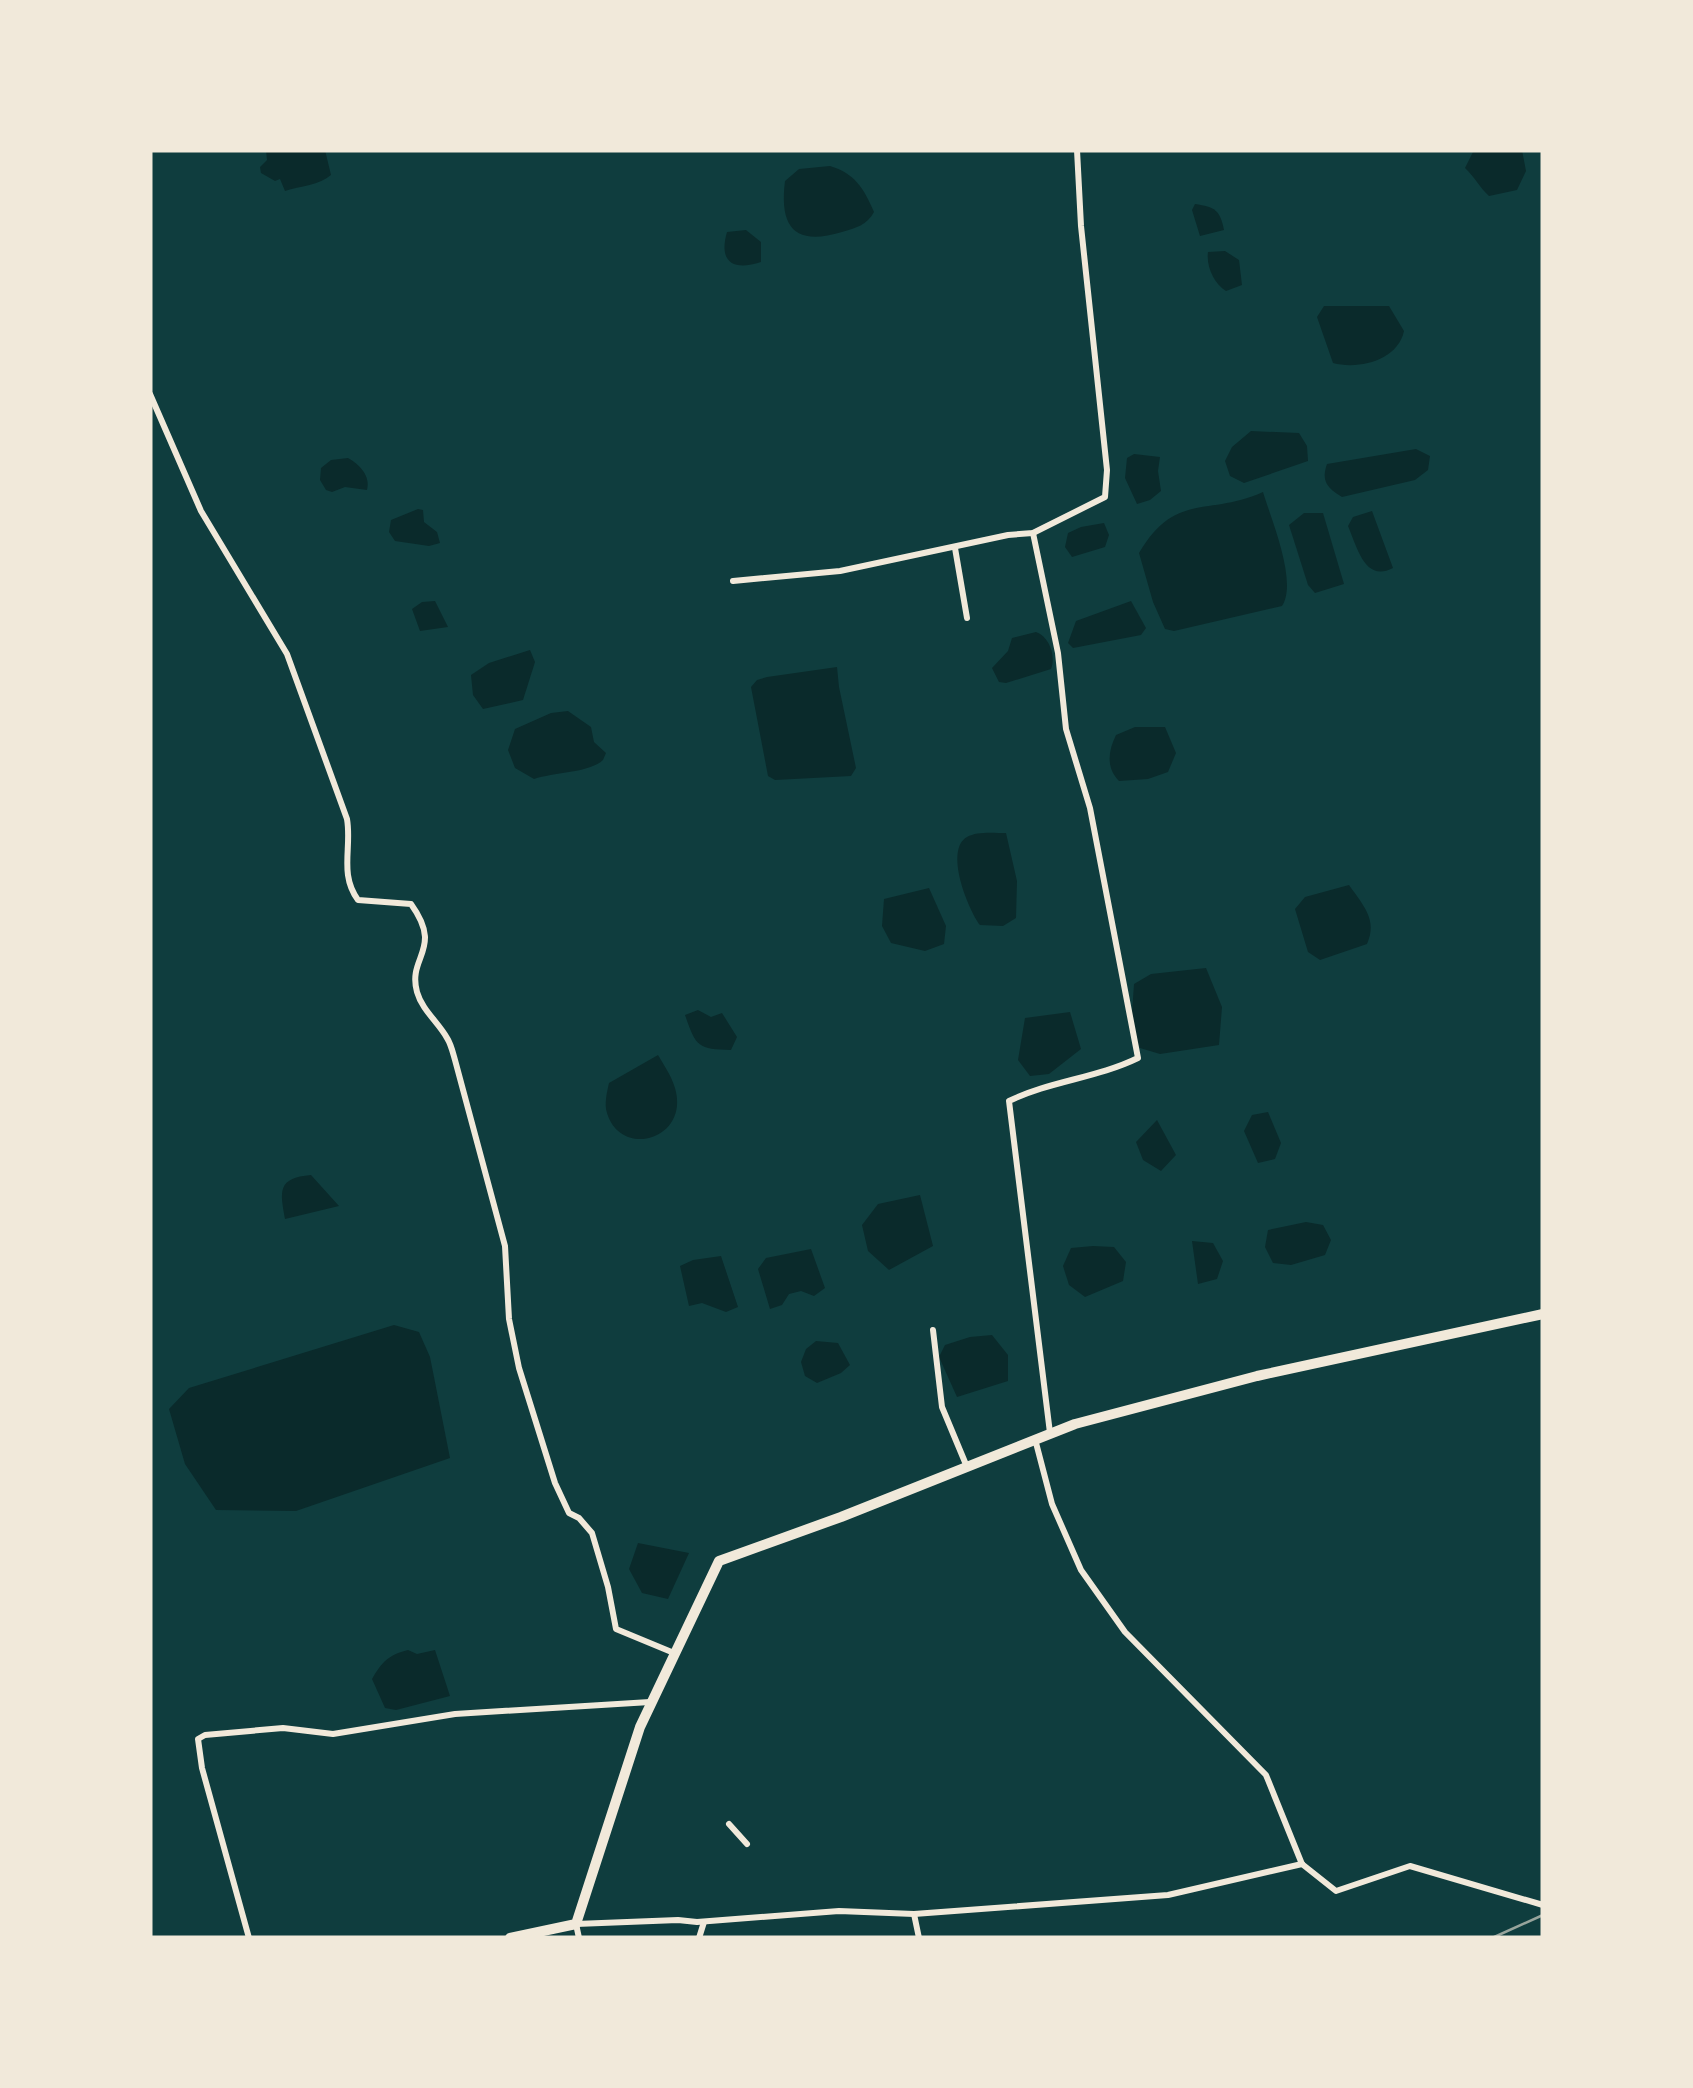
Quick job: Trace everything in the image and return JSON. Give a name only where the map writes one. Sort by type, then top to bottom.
[{"type":"highway","points":[[510,1938],[576,1924],[652,1702],[719,1561],[842,1518],[1036,1439],[1192,1391],[1543,1314]]},
{"type":"street","points":[[732,582],[840,571],[1008,535],[1033,534],[1105,497],[1107,470],[1081,226],[1078,150]]},
{"type":"street","points":[[150,394],[201,510],[287,654],[347,819],[350,834],[346,874],[351,890],[358,900],[411,904],[420,917],[427,938],[416,990],[447,1037],[464,1089],[505,1246],[509,1319],[519,1368],[555,1483],[569,1513],[592,1532],[616,1629],[674,1653]]},
{"type":"street","points":[[1033,534],[1058,653],[1066,729],[1090,808],[1138,1058],[1028,1092],[1010,1102],[1050,1434]]},
{"type":"street","points":[[955,548],[966,618]]},
{"type":"street","points":[[933,1330],[942,1407],[966,1466]]},
{"type":"street","points":[[1036,1439],[1052,1504],[1081,1570],[1125,1632],[1266,1775],[1302,1864],[1336,1891],[1410,1866],[1543,1906]]},
{"type":"street","points":[[250,1938],[202,1768],[198,1740],[205,1735],[283,1728],[333,1734],[454,1714],[652,1702]]},
{"type":"street","points":[[729,1824],[746,1844]]},
{"type":"street","points":[[579,1938],[576,1924],[700,1922],[839,1911],[914,1914],[1168,1894],[1302,1864]]},
{"type":"street","points":[[914,1914],[919,1938]]},
{"type":"street","points":[[699,1938],[700,1922]]},
{"type":"water","points":[[266,150],[325,150],[331,175],[285,191],[280,179],[275,181],[261,173],[260,167],[267,160]]},
{"type":"water","points":[[1474,150],[1522,150],[1526,171],[1517,190],[1489,196],[1465,168]]},
{"type":"water","points":[[830,166],[857,183],[874,212],[852,229],[826,236],[802,235],[788,222],[785,181],[799,169]]},
{"type":"water","points":[[1195,204],[1216,211],[1224,230],[1200,236],[1192,210]]},
{"type":"water","points":[[746,230],[761,242],[761,262],[736,265],[725,251],[727,232]]},
{"type":"water","points":[[1225,251],[1239,260],[1242,285],[1226,291],[1215,279],[1208,257],[1208,252]]},
{"type":"water","points":[[1324,306],[1389,306],[1404,331],[1386,356],[1365,364],[1333,363],[1317,317]]},
{"type":"water","points":[[1251,431],[1299,433],[1307,446],[1308,461],[1244,483],[1230,476],[1225,461],[1232,447]]},
{"type":"water","points":[[1416,449],[1430,456],[1428,470],[1415,480],[1342,497],[1325,480],[1327,464]]},
{"type":"water","points":[[1134,454],[1160,457],[1161,491],[1137,504],[1125,478],[1127,458]]},
{"type":"water","points":[[348,458],[363,471],[367,490],[326,490],[320,480],[321,468],[331,460]]},
{"type":"water","points":[[1263,492],[1285,567],[1286,595],[1282,606],[1174,631],[1165,629],[1139,553],[1166,521],[1180,513]]},
{"type":"water","points":[[423,510],[424,522],[437,532],[440,543],[429,546],[395,541],[389,532],[391,520]]},
{"type":"water","points":[[1372,511],[1393,568],[1383,571],[1375,571],[1363,560],[1348,526],[1353,517]]},
{"type":"water","points":[[1304,513],[1323,513],[1344,584],[1315,593],[1308,585],[1289,525]]},
{"type":"water","points":[[1104,523],[1109,535],[1105,547],[1072,557],[1065,547],[1068,533]]},
{"type":"water","points":[[435,601],[448,627],[420,631],[412,609],[422,602]]},
{"type":"water","points":[[1131,601],[1146,628],[1141,635],[1073,648],[1068,643],[1076,621]]},
{"type":"water","points":[[1036,632],[1051,648],[1051,669],[999,682],[992,668],[1008,651],[1012,638]]},
{"type":"water","points":[[530,650],[535,662],[523,700],[483,709],[473,695],[471,675],[489,663]]},
{"type":"water","points":[[837,667],[856,768],[851,776],[775,780],[768,776],[751,687],[767,677]]},
{"type":"water","points":[[568,711],[591,727],[594,742],[606,753],[603,760],[581,770],[534,779],[515,768],[508,750],[515,729],[551,713]]},
{"type":"water","points":[[1135,727],[1165,727],[1176,753],[1168,772],[1148,779],[1119,781],[1110,765],[1111,747],[1116,735]]},
{"type":"water","points":[[1006,833],[1017,881],[1016,918],[1003,926],[980,925],[960,880],[960,844],[976,834]]},
{"type":"water","points":[[1349,885],[1370,920],[1367,944],[1320,960],[1308,952],[1295,909],[1305,897]]},
{"type":"water","points":[[929,888],[946,926],[944,944],[925,951],[891,943],[882,926],[884,899]]},
{"type":"water","points":[[1206,968],[1222,1007],[1219,1045],[1160,1054],[1140,1048],[1131,1029],[1134,984],[1151,974]]},
{"type":"water","points":[[698,1010],[711,1017],[722,1013],[737,1037],[731,1050],[711,1049],[696,1040],[685,1015]]},
{"type":"water","points":[[1070,1012],[1081,1049],[1049,1074],[1030,1076],[1018,1060],[1025,1018]]},
{"type":"water","points":[[658,1055],[676,1092],[673,1119],[666,1129],[645,1139],[622,1134],[607,1113],[609,1083]]},
{"type":"water","points":[[1268,1112],[1281,1143],[1275,1159],[1258,1163],[1244,1131],[1252,1115]]},
{"type":"water","points":[[1157,1120],[1176,1155],[1161,1171],[1143,1160],[1136,1142]]},
{"type":"water","points":[[311,1175],[339,1206],[285,1219],[283,1188],[292,1179]]},
{"type":"water","points":[[920,1195],[933,1246],[889,1270],[868,1251],[862,1225],[878,1204]]},
{"type":"water","points":[[1306,1222],[1323,1225],[1331,1240],[1325,1255],[1291,1265],[1273,1263],[1265,1247],[1268,1230]]},
{"type":"water","points":[[1192,1241],[1213,1243],[1223,1261],[1217,1279],[1198,1284]]},
{"type":"water","points":[[1114,1247],[1126,1262],[1123,1281],[1085,1297],[1069,1285],[1063,1266],[1071,1248]]},
{"type":"water","points":[[811,1249],[825,1288],[814,1296],[801,1291],[789,1294],[782,1305],[770,1309],[758,1269],[766,1258]]},
{"type":"water","points":[[721,1256],[738,1307],[726,1312],[702,1303],[689,1306],[680,1266]]},
{"type":"water","points":[[394,1325],[419,1332],[430,1357],[450,1458],[296,1511],[216,1510],[185,1464],[169,1409],[189,1388]]},
{"type":"water","points":[[992,1335],[1008,1355],[1008,1381],[957,1397],[939,1357],[945,1345]]},
{"type":"water","points":[[816,1341],[838,1343],[850,1365],[817,1383],[805,1376],[801,1362],[806,1349]]},
{"type":"water","points":[[638,1543],[689,1553],[668,1599],[642,1593],[629,1569]]},
{"type":"water","points":[[408,1650],[417,1654],[435,1650],[450,1696],[396,1710],[385,1708],[372,1679],[386,1660]]},
{"type":"railway","points":[[1492,1938],[1543,1915]]}]
